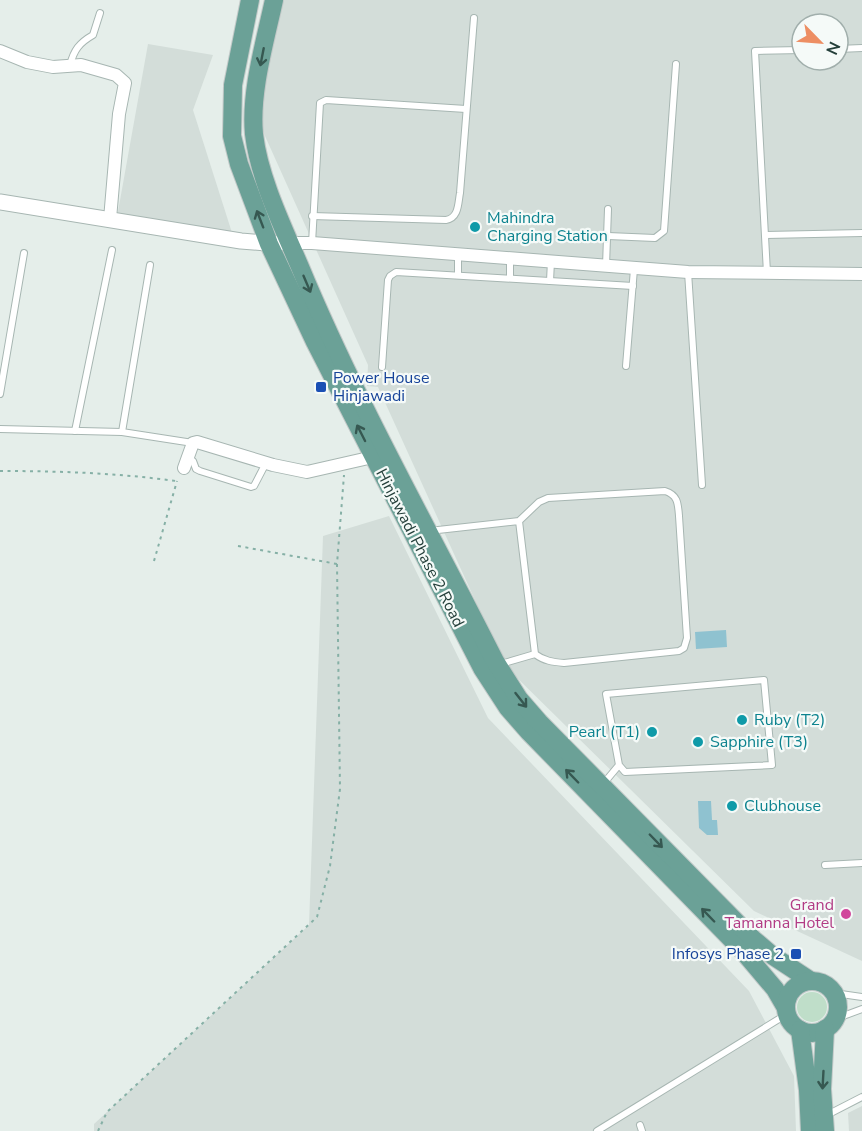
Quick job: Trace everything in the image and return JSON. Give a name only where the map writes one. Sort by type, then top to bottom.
[{"type":"main road","name":"Hinjawadi Phase 2 Road","points":[[250,0],[233,85],[232,136],[239,164],[269,244],[373,457],[497,673],[533,715],[753,939],[773,956],[811,981]]},
{"type":"main road","name":"Hinjawadi Phase 2 Road","points":[[274,0],[259,72],[255,104],[254,133],[267,184],[328,335],[429,531],[497,673],[508,708],[748,956],[775,989],[787,1011]]},
{"type":"main road","points":[[824,1124],[822,1089],[830,1024],[838,1006],[834,993],[824,984],[804,982],[793,989],[789,995],[787,1011],[794,1026],[813,1033],[830,1024]]},
{"type":"main road","points":[[800,1030],[808,1090],[810,1131]]},
{"type":"street","points":[[0,51],[27,62],[53,67],[81,65],[116,75],[125,82],[118,114],[110,219]]},
{"type":"street","points":[[0,202],[269,244],[312,243],[688,272],[862,274]]},
{"type":"street","points":[[186,464],[193,443],[197,442],[266,463],[306,472],[373,457]]},
{"type":"lane","points":[[70,66],[74,51],[81,42],[93,35],[100,13]]},
{"type":"lane","points":[[312,216],[451,220],[457,211],[460,193],[474,18]]},
{"type":"lane","points":[[767,273],[755,51],[790,50]]},
{"type":"lane","points":[[608,236],[656,238],[664,231],[676,64]]},
{"type":"lane","points":[[312,243],[320,103],[326,100],[466,109]]},
{"type":"lane","points":[[606,266],[608,209]]},
{"type":"lane","points":[[766,235],[862,233]]},
{"type":"lane","points":[[75,431],[112,250]]},
{"type":"lane","points":[[0,394],[24,254]]},
{"type":"lane","points":[[458,254],[458,275]]},
{"type":"lane","points":[[510,258],[510,278]]},
{"type":"lane","points":[[550,281],[551,261]]},
{"type":"lane","points":[[122,432],[150,265]]},
{"type":"lane","points":[[626,366],[634,269]]},
{"type":"lane","points":[[382,367],[387,293],[390,276],[396,272],[633,286]]},
{"type":"lane","points":[[688,272],[702,485]]},
{"type":"lane","points":[[0,429],[122,432],[193,443]]},
{"type":"lane","points":[[186,464],[193,461],[196,469],[200,471],[251,487],[259,478],[266,463]]},
{"type":"lane","points":[[429,531],[519,521],[539,502],[548,498],[665,490],[675,496],[678,501],[687,638],[684,648],[680,651],[564,663],[544,660],[535,654],[519,521]]},
{"type":"lane","points":[[497,673],[535,654]]},
{"type":"lane","points":[[602,786],[619,765],[606,694],[764,680],[772,765],[625,772],[619,765]]},
{"type":"lane","points":[[825,865],[862,863]]},
{"type":"lane","points":[[834,993],[862,998]]},
{"type":"lane","points":[[830,1024],[862,1009]]},
{"type":"lane","points":[[597,1131],[787,1011]]},
{"type":"lane","points":[[824,1124],[862,1097]]},
{"type":"path","points":[[98,1131],[107,1112],[317,917],[330,866],[340,789],[337,564],[346,464]]},
{"type":"path","points":[[0,471],[75,471],[176,481],[154,561]]},
{"type":"path","points":[[238,546],[337,564]]},
{"type":"shaded area","points":[[276,0],[862,0],[862,961],[754,911],[505,666],[378,387],[367,386],[368,365],[256,116]]},
{"type":"shaded area","points":[[148,44],[213,55],[193,110],[233,236],[117,217]]},
{"type":"shaded area","points":[[389,516],[488,718],[749,991],[794,1076],[796,1131],[94,1131],[94,1124],[309,925],[323,536]]},
{"type":"shaded area","points":[[862,1106],[862,1131],[849,1131],[848,1113]]},
{"type":"green space","points":[[812,992],[823,996],[827,1007],[823,1018],[812,1022],[801,1018],[797,1007],[801,996]]},
{"type":"water","points":[[726,630],[727,647],[696,649],[695,632]]},
{"type":"water","points":[[698,801],[711,801],[712,820],[717,820],[718,835],[707,835],[699,828]]},
{"type":"place","name":"Mahindra Charging Station","points":[[475,227]]},
{"type":"place","name":"Power House Hinjawadi","points":[[321,387]]},
{"type":"place","name":"Ruby (T2)","points":[[742,720]]},
{"type":"place","name":"Pearl (T1)","points":[[652,732]]},
{"type":"place","name":"Sapphire (T3)","points":[[698,742]]},
{"type":"place","name":"Clubhouse","points":[[732,806]]},
{"type":"place","name":"Grand Tamanna Hotel","points":[[846,914]]},
{"type":"place","name":"Infosys Phase 2","points":[[796,954]]}]
